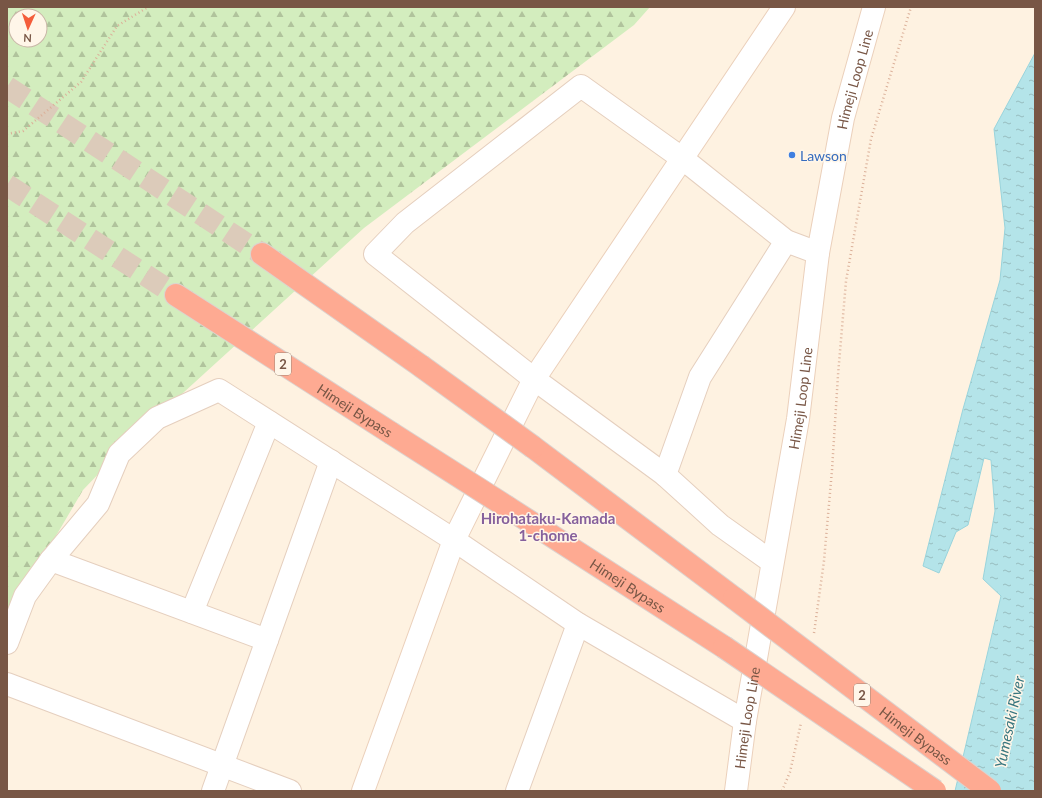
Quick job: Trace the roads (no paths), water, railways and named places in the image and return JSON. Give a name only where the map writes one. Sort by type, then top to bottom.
[{"type":"highway","name":"Himeji Bypass","points":[[262,254],[533,447],[990,791]]},
{"type":"highway","name":"Himeji Bypass","points":[[176,295],[724,647],[935,791]]},
{"type":"street","points":[[363,791],[454,540],[534,379],[784,7]]},
{"type":"street","name":"Himeji Loop Line","points":[[736,791],[745,721],[798,419],[818,253],[844,118],[874,7]]},
{"type":"street","points":[[772,562],[720,525],[665,475],[534,379],[375,254],[405,223],[582,86],[682,159],[786,241],[818,253]]},
{"type":"street","points":[[665,475],[700,377],[786,241]]},
{"type":"street","points":[[7,643],[25,596],[51,560],[98,504],[119,454],[157,418],[219,390],[454,540],[578,624],[745,721]]},
{"type":"street","points":[[192,612],[269,422]]},
{"type":"street","points":[[213,791],[331,461]]},
{"type":"street","points":[[51,560],[267,640]]},
{"type":"street","points":[[517,791],[578,624]]},
{"type":"street","points":[[7,684],[290,791]]},
{"type":"water","name":"Yumesaki River","points":[[1035,53],[1035,791],[955,791],[1001,596],[983,579],[995,511],[991,460],[984,458],[968,525],[956,532],[939,573],[923,566],[963,409],[1000,280],[1005,228],[994,129]]},
{"type":"tunnel","points":[[7,87],[262,254]]},
{"type":"tunnel","points":[[7,185],[176,295]]},
{"type":"place","name":"Lawson","points":[[792,155]]},
{"type":"district","name":"Hirohataku-Kamada 1-chome","points":[[548,526]]}]
